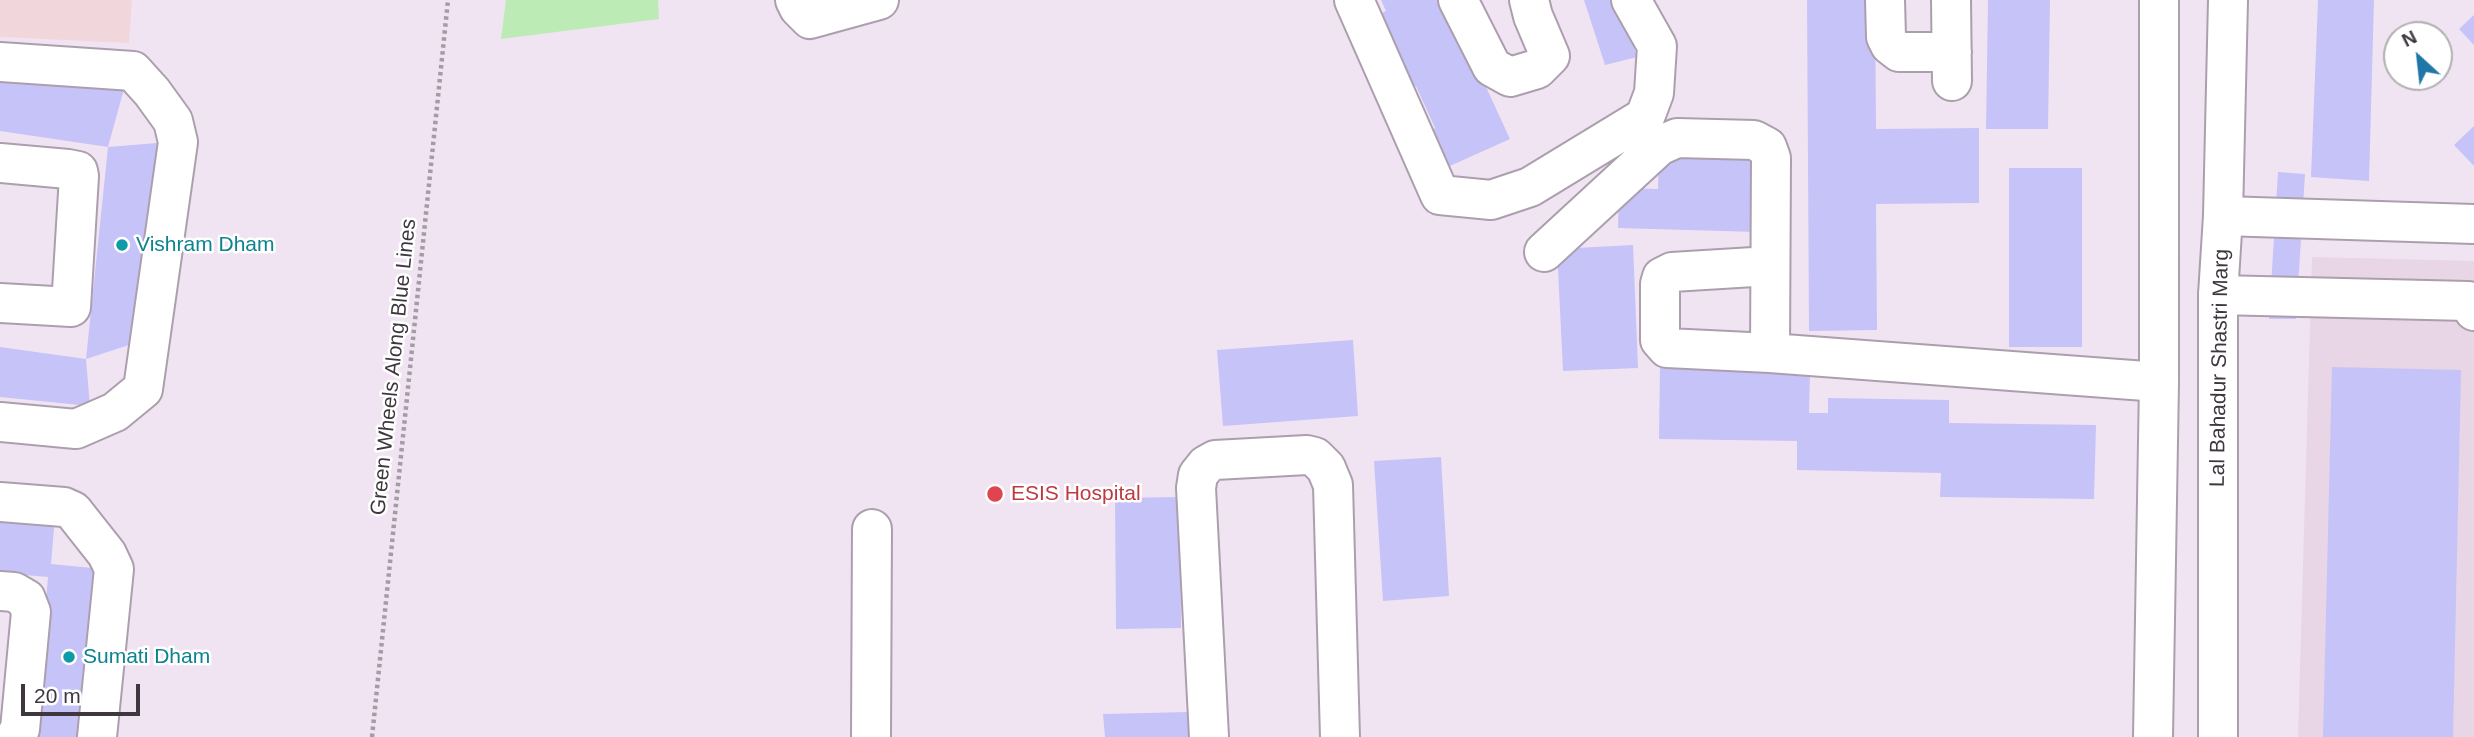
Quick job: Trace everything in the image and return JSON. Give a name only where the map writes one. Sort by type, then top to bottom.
[{"type":"street","points":[[795,0],[810,19],[879,0]]},
{"type":"street","points":[[1354,0],[1440,195],[1491,200],[1530,187],[1645,117],[1654,93],[1657,46],[1630,0]]},
{"type":"street","points":[[1458,0],[1492,67],[1510,77],[1537,69],[1550,56],[1529,0]]},
{"type":"street","points":[[1885,0],[1886,37],[1890,45],[1899,51],[1952,67],[1951,0]]},
{"type":"street","points":[[2153,737],[2160,382],[2159,0]]},
{"type":"street","name":"Lal Bahadur Shastri Marg","points":[[2218,737],[2218,295],[2223,216],[2228,0]]},
{"type":"street","points":[[0,62],[133,71],[173,121],[178,142],[143,389],[115,412],[76,429],[0,422]]},
{"type":"street","points":[[1544,252],[1659,146],[1677,138],[1754,140],[1767,147],[1771,158],[1770,353]]},
{"type":"street","points":[[0,163],[68,169],[78,171],[79,176],[71,307],[0,303]]},
{"type":"street","points":[[2223,216],[2474,224]]},
{"type":"street","points":[[1770,266],[1672,272],[1662,278],[1660,340],[1667,348],[2160,382]]},
{"type":"street","points":[[2218,295],[2468,301],[2474,311]]},
{"type":"street","points":[[1209,737],[1196,488],[1198,475],[1206,465],[1215,460],[1307,455],[1315,457],[1326,468],[1333,485],[1339,737]]},
{"type":"street","points":[[0,502],[64,507],[72,511],[107,554],[114,569],[97,737]]},
{"type":"street","points":[[871,737],[872,529]]},
{"type":"street","points":[[0,591],[14,592],[26,599],[31,611],[20,729],[15,737]]},
{"type":"path","name":"Green Wheels Along Blue Lines","points":[[372,737],[448,0]]},
{"type":"shaded area","points":[[0,0],[132,0],[129,43],[0,37]]},
{"type":"shaded area","points":[[2312,257],[2474,261],[2474,737],[2298,737]]},
{"type":"green space","points":[[506,0],[658,0],[659,19],[501,39]]},
{"type":"building","points":[[1381,0],[1446,0],[1510,139],[1441,170],[1424,133],[1435,128],[1416,86],[1405,91],[1371,18],[1386,11]]},
{"type":"building","points":[[1584,0],[1619,0],[1637,57],[1605,65]]},
{"type":"building","points":[[1807,0],[1875,0],[1876,129],[1979,128],[1979,203],[1876,204],[1877,330],[1809,331]]},
{"type":"building","points":[[1988,0],[2050,0],[2048,129],[1986,129]]},
{"type":"building","points":[[2318,0],[2374,0],[2369,181],[2311,177]]},
{"type":"building","points":[[2474,15],[2474,45],[2459,29]]},
{"type":"building","points":[[0,76],[124,89],[108,147],[0,131]]},
{"type":"building","points":[[2474,126],[2474,166],[2454,145]]},
{"type":"building","name":"Vishram Dham","points":[[157,143],[135,343],[86,359],[108,147]]},
{"type":"building","points":[[1659,155],[1760,158],[1757,232],[1618,228],[1619,188],[1658,189]]},
{"type":"building","points":[[2009,168],[2082,168],[2082,347],[2009,347]]},
{"type":"building","points":[[2278,172],[2305,174],[2296,319],[2269,319]]},
{"type":"building","points":[[1633,245],[1638,368],[1563,371],[1557,249]]},
{"type":"building","points":[[1353,340],[1358,416],[1223,426],[1217,350]]},
{"type":"building","points":[[0,347],[86,359],[90,406],[0,397]]},
{"type":"building","points":[[1660,364],[1765,365],[1765,374],[1810,374],[1809,413],[1828,413],[1828,398],[1949,400],[1949,423],[2096,425],[2094,499],[1940,497],[1941,473],[1797,470],[1797,441],[1659,439]]},
{"type":"building","points":[[2332,367],[2461,370],[2453,737],[2323,737]]},
{"type":"building","points":[[1441,457],[1449,596],[1383,601],[1374,461]]},
{"type":"building","points":[[1180,497],[1181,628],[1116,629],[1115,498]]},
{"type":"building","name":"Sumati Dham","points":[[0,513],[55,517],[51,564],[103,569],[89,737],[35,737],[48,577],[0,573]]},
{"type":"building","points":[[1189,712],[1190,737],[1105,737],[1103,714]]},
{"type":"place","name":"Vishram Dham","points":[[122,245]]},
{"type":"place","name":"ESIS Hospital","points":[[995,494]]},
{"type":"place","name":"Sumati Dham","points":[[69,657]]}]
